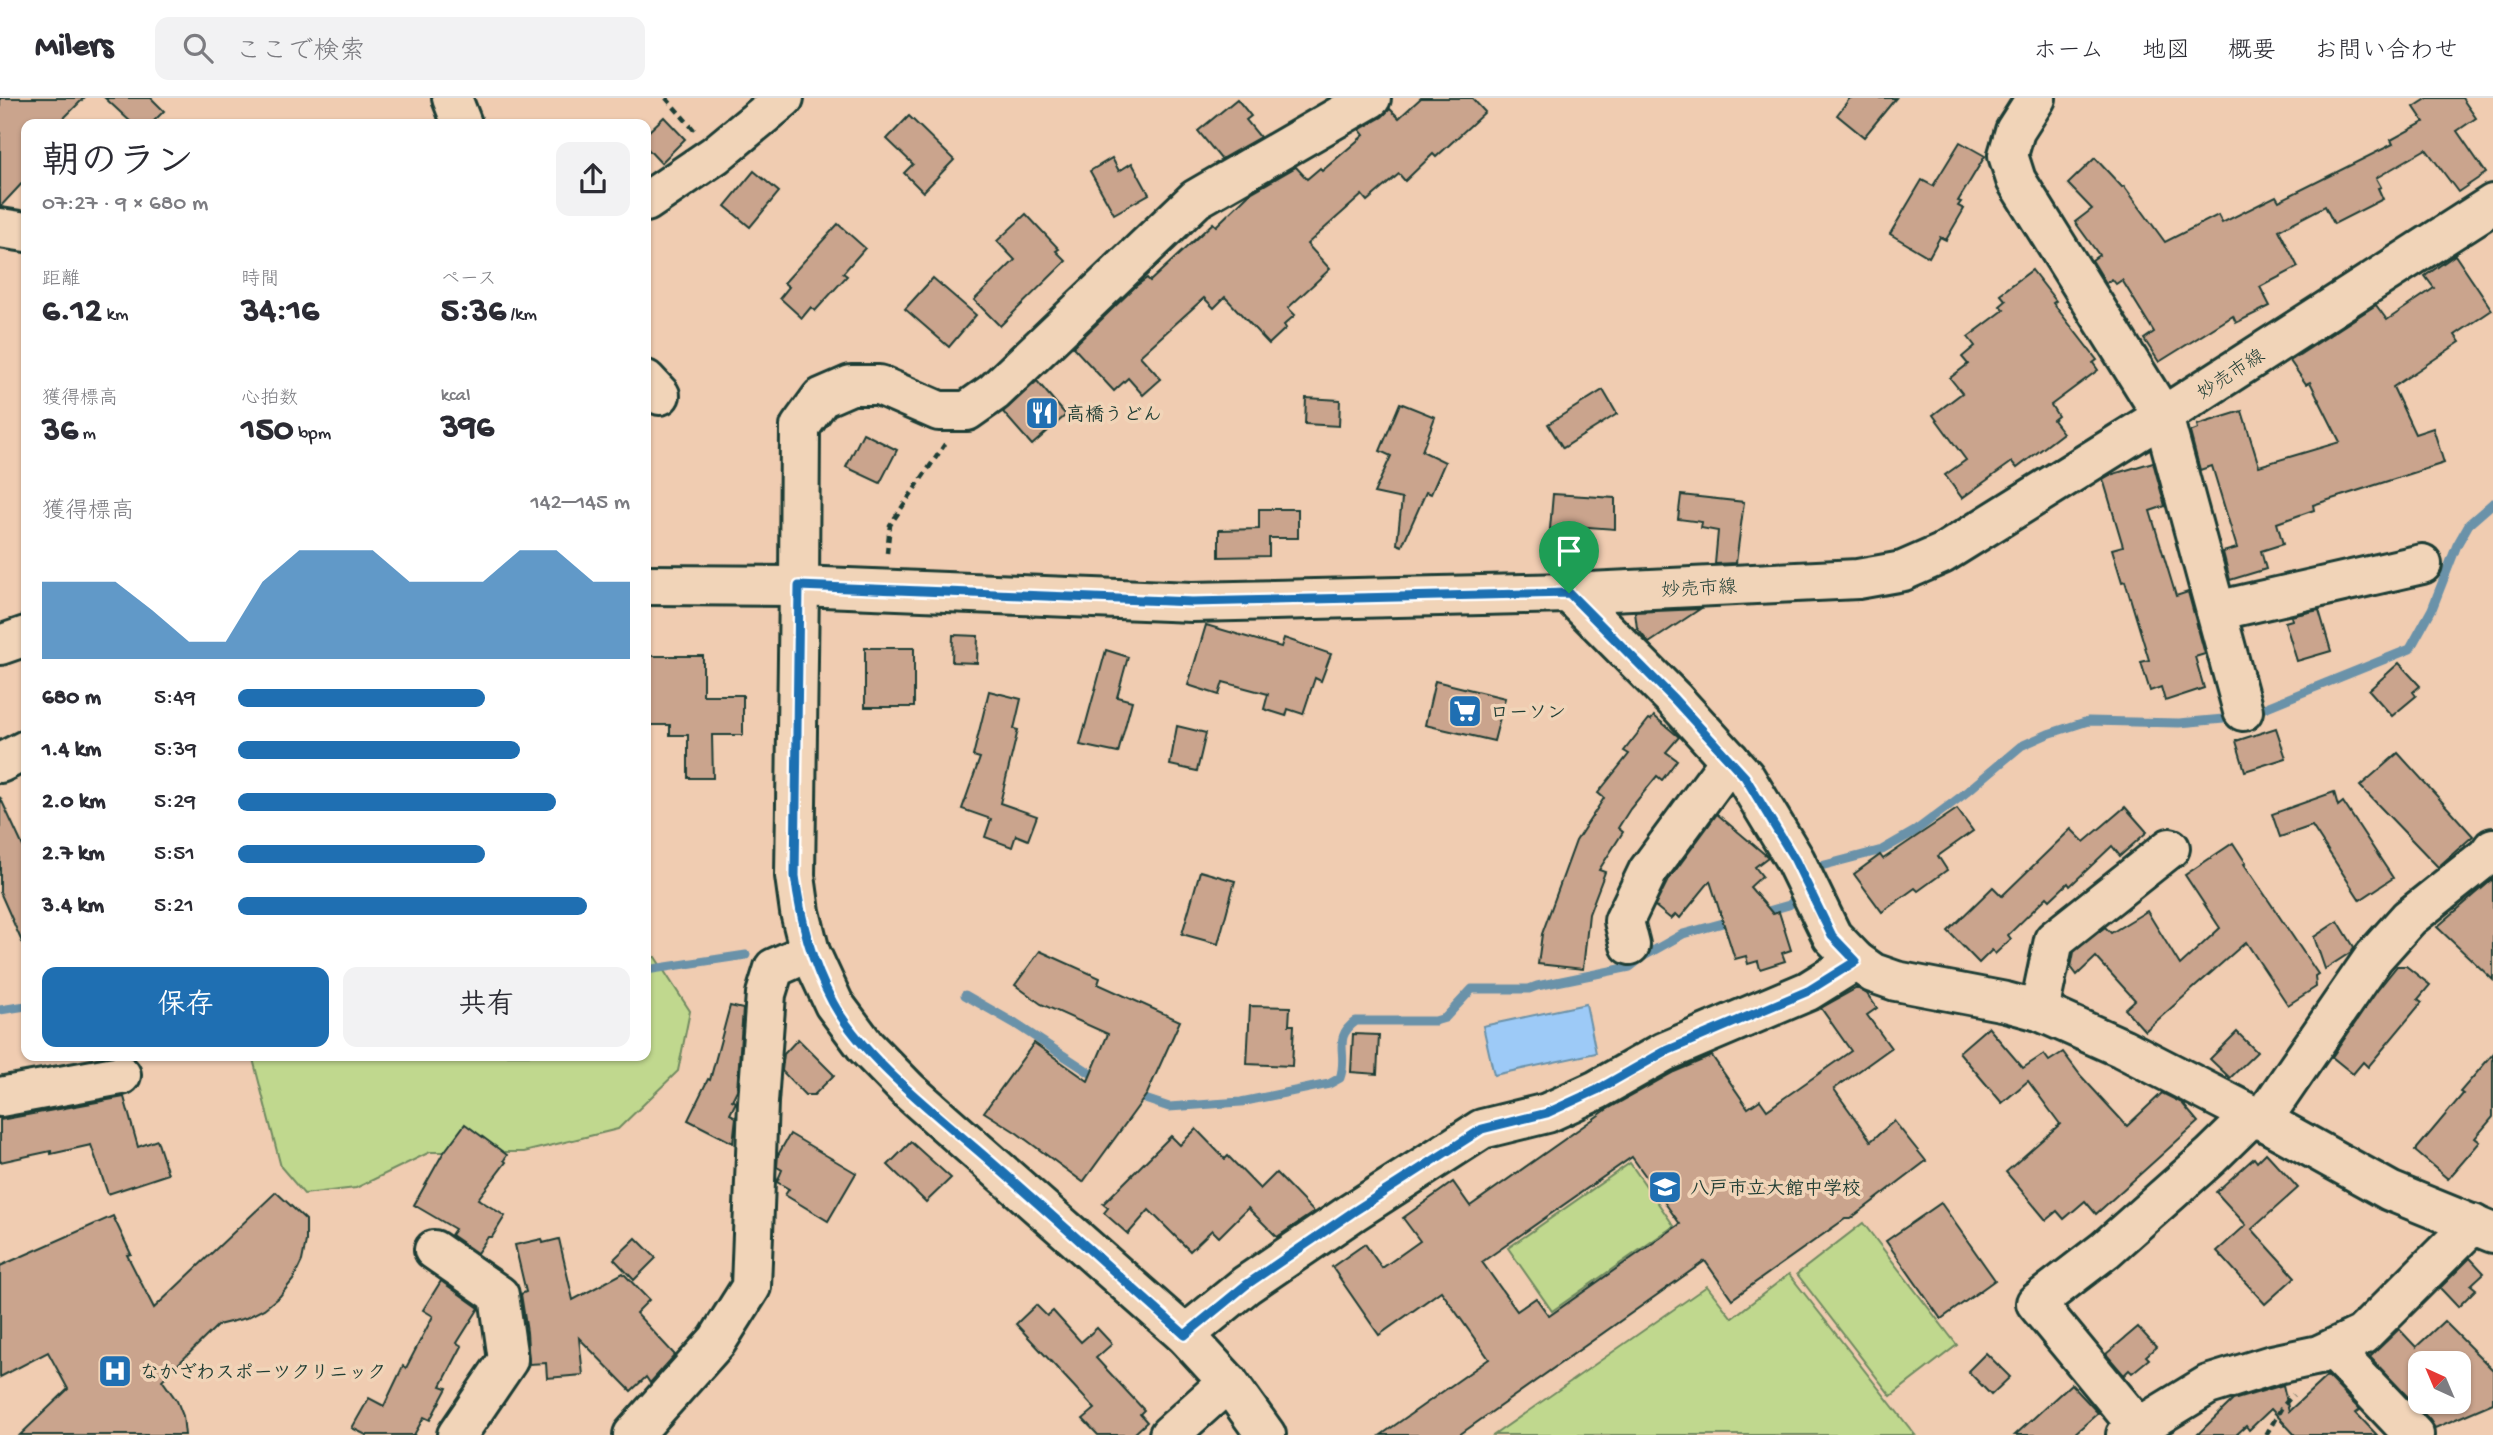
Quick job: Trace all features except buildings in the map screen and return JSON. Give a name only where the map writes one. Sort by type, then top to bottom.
[{"type":"street","points":[[452,98],[460,119]]},
{"type":"street","points":[[651,197],[715,155],[784,98]]},
{"type":"street","points":[[1266,1435],[1228,1382],[1185,1335],[909,1091],[874,1055],[834,1004],[810,952],[795,876],[800,427],[821,398],[850,385],[879,385],[939,411],[967,411],[994,392],[1196,199],[1371,98]]},
{"type":"street","points":[[2036,98],[2015,131],[2008,155],[2016,180],[2163,416],[2243,711]]},
{"type":"street","name":"妙売市線","points":[[651,585],[799,586],[1192,602],[1569,593],[1858,579],[1903,571],[1942,554],[2493,204]]},
{"type":"street","points":[[0,228],[21,231]]},
{"type":"street","points":[[2216,611],[2422,564]]},
{"type":"street","points":[[1569,593],[1674,699],[1745,777],[1795,860],[1832,936],[1856,961],[1873,973],[1896,981],[2039,1011],[2122,1048],[2258,1117],[2390,1191],[2483,1228],[2362,1335],[2333,1350],[2208,1385],[2132,1432],[2036,1303],[2105,1250],[2258,1117],[2374,957],[2409,918],[2487,856],[2493,848]]},
{"type":"street","points":[[0,645],[21,638]]},
{"type":"street","points":[[0,763],[21,752]]},
{"type":"street","points":[[1630,945],[1624,921],[1648,871],[1730,760]]},
{"type":"street","points":[[2039,1011],[2054,940],[2169,848]]},
{"type":"street","points":[[633,1435],[716,1341],[751,1287],[758,1102],[766,994],[774,968],[810,952]]},
{"type":"street","points":[[1185,1335],[1246,1285],[1482,1129],[1547,1113],[1597,1090],[1664,1052],[1808,991],[1856,961]]},
{"type":"street","points":[[0,1097],[121,1075]]},
{"type":"street","points":[[434,1250],[499,1295],[508,1360],[457,1435]]},
{"type":"street","points":[[2333,1350],[2414,1435]]},
{"type":"street","points":[[1169,1435],[1228,1382]]},
{"type":"path","points":[[666,98],[715,155]]},
{"type":"path","points":[[887,553],[890,525],[967,411]]},
{"type":"green space","points":[[651,957],[655,957],[690,1011],[678,1071],[618,1129],[524,1152],[430,1152],[356,1188],[304,1194],[281,1167],[254,1061],[651,1061]]},
{"type":"green space","points":[[1630,1163],[1674,1226],[1552,1311],[1508,1248]]},
{"type":"green space","points":[[1863,1223],[1957,1345],[1891,1396],[1797,1274]]},
{"type":"green space","points":[[1789,1274],[1915,1435],[1494,1435],[1707,1286],[1732,1318]]},
{"type":"water","points":[[1586,1004],[1596,1053],[1494,1075],[1483,1026]]},
{"type":"waterway","points":[[2252,713],[2410,649],[2432,609],[2457,545],[2469,524],[2493,503]]},
{"type":"waterway","points":[[1814,877],[1821,866],[1882,850],[1915,831],[2021,746],[2048,734],[2088,721],[2179,723],[2235,718]]},
{"type":"waterway","points":[[1761,913],[1789,905],[1801,894]]},
{"type":"waterway","points":[[1133,1095],[1169,1107],[1241,1102],[1329,1084],[1340,1078],[1343,1061],[1342,1040],[1356,1021],[1435,1021],[1445,1018],[1472,989],[1529,989],[1630,967],[1683,934],[1734,920]]},
{"type":"waterway","points":[[651,969],[746,955]]},
{"type":"waterway","points":[[965,995],[1014,1023],[1101,1080]]},
{"type":"waterway","points":[[0,1010],[21,1007]]},
{"type":"place","name":"高橋うどん","points":[[1042,413]]},
{"type":"place","name":"ローソン","points":[[1465,711]]},
{"type":"place","name":"八戸市立大館中学校","points":[[1665,1187]]},
{"type":"place","name":"なかざわスポーツクリニック","points":[[115,1371]]},
{"type":"route","points":[[799,586],[1192,602],[1569,593],[1674,699],[1745,777],[1795,860],[1832,936],[1856,961],[1808,991],[1664,1052],[1597,1090],[1547,1113],[1482,1129],[1246,1285],[1185,1335],[909,1091],[866,1046],[834,1004],[810,952],[795,876],[799,586]]}]
